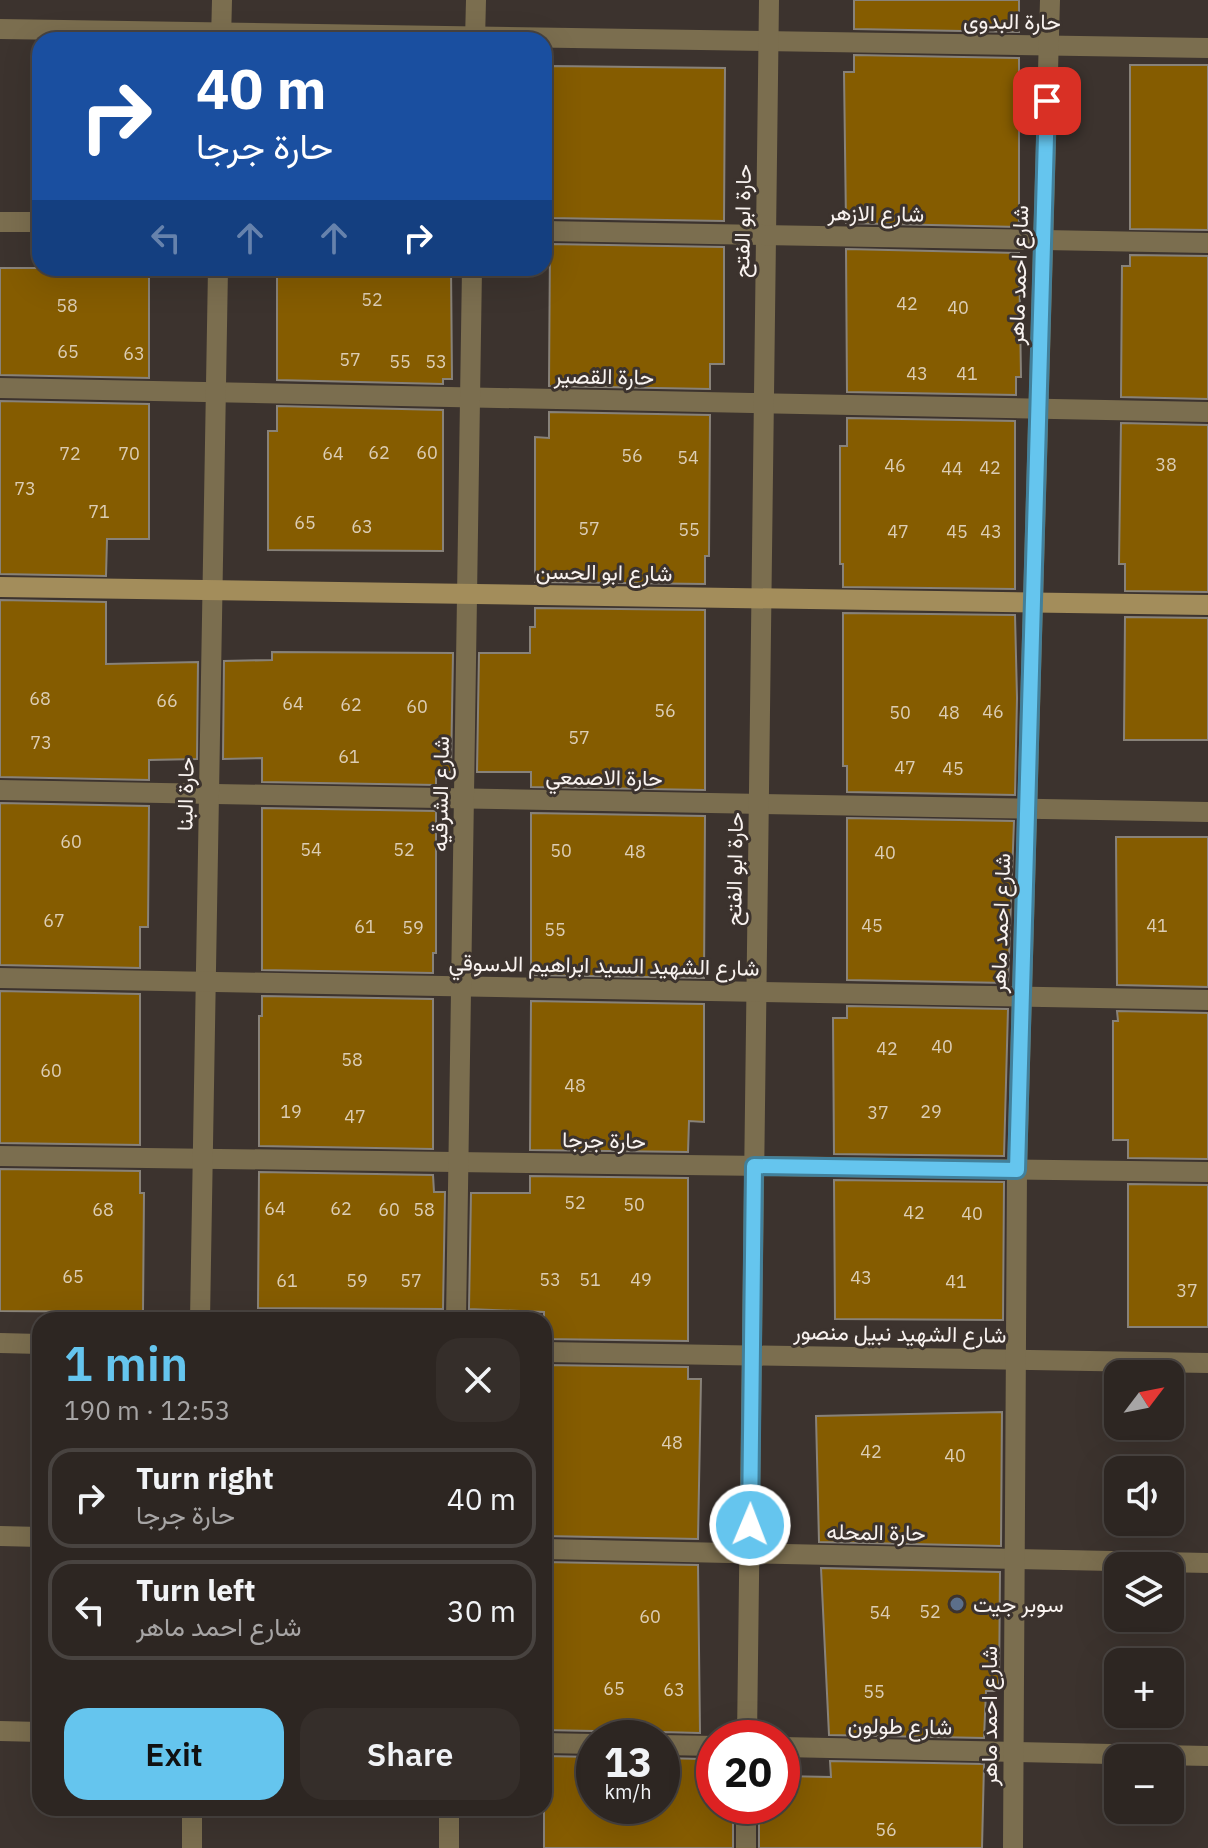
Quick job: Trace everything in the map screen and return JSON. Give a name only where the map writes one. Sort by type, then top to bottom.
[{"type":"street","points":[[221,32],[222,0]]},
{"type":"street","points":[[475,32],[476,0]]},
{"type":"street","name":"حارة ابو الفتح","points":[[747,1720],[769,0]]},
{"type":"street","name":"شارع احمد ماهر","points":[[1013,1848],[1017,1170],[1050,0]]},
{"type":"street","name":"حارة البدوى","points":[[0,29],[95,32]]},
{"type":"street","name":"حارة البدوى","points":[[552,39],[1208,48]]},
{"type":"street","points":[[0,222],[32,222]]},
{"type":"street","name":"شارع الازهر","points":[[552,231],[1208,243]]},
{"type":"street","name":"حارة البنا","points":[[200,1312],[218,276]]},
{"type":"street","name":"شارع الشرقيه","points":[[456,1312],[472,276]]},
{"type":"street","name":"حارة القصير","points":[[0,388],[1208,412]]},
{"type":"street","name":"شارع ابو الحسن","points":[[0,587],[1208,605]]},
{"type":"street","name":"حارة الاصمعي","points":[[0,790],[1208,812]]},
{"type":"street","name":"شارع الشهيد السيد ابراهيم الدسوقي","points":[[0,978],[1208,1000]]},
{"type":"street","name":"حارة جرجا","points":[[0,1156],[1208,1172]]},
{"type":"street","points":[[0,1343],[32,1344]]},
{"type":"street","name":"شارع الشهيد نبيل منصور","points":[[552,1352],[1208,1363]]},
{"type":"street","points":[[0,1536],[32,1537]]},
{"type":"street","name":"حارة المحله","points":[[552,1549],[1208,1563]]},
{"type":"street","points":[[0,1731],[32,1732]]},
{"type":"street","points":[[552,1743],[576,1744]]},
{"type":"street","name":"شارع طولون","points":[[800,1747],[1208,1756]]},
{"type":"street","points":[[192,1816],[192,1848]]},
{"type":"street","points":[[449,1816],[449,1848]]},
{"type":"street","points":[[746,1824],[746,1848]]},
{"type":"building","points":[[854,0],[1019,0],[1019,32],[854,29]]},
{"type":"building","points":[[854,55],[1019,58],[1019,227],[846,223],[844,72],[854,72]]},
{"type":"building","points":[[1130,65],[1208,65],[1208,230],[1130,229]]},
{"type":"building","points":[[552,66],[725,68],[724,221],[552,218]]},
{"type":"building","points":[[552,244],[724,247],[724,364],[710,364],[710,389],[549,386]]},
{"type":"building","points":[[846,249],[1019,253],[1021,377],[1016,377],[1016,395],[847,392]]},
{"type":"building","points":[[1130,255],[1208,256],[1208,399],[1121,397],[1122,266],[1130,266]]},
{"type":"building","points":[[0,268],[32,268],[32,276],[149,276],[149,378],[0,375]]},
{"type":"building","points":[[277,276],[451,276],[452,379],[443,379],[443,384],[277,380]]},
{"type":"building","points":[[0,401],[149,404],[149,539],[107,539],[106,576],[0,574]]},
{"type":"building","points":[[277,406],[443,410],[443,551],[268,550],[268,431],[277,431]]},
{"type":"building","points":[[549,412],[710,415],[709,556],[705,556],[705,584],[535,582],[535,437],[549,438]]},
{"type":"building","points":[[847,418],[1015,421],[1015,589],[843,587],[843,564],[840,564],[840,446],[847,446]]},
{"type":"building","points":[[1121,423],[1208,425],[1208,592],[1125,591],[1125,564],[1119,564]]},
{"type":"building","points":[[0,600],[106,602],[106,664],[198,662],[197,759],[149,760],[149,780],[0,777]]},
{"type":"building","points":[[535,608],[705,610],[705,790],[531,787],[531,772],[477,772],[479,653],[530,653],[530,627],[535,627]]},
{"type":"building","points":[[843,613],[1015,615],[1015,795],[847,792],[847,766],[843,766]]},
{"type":"building","points":[[1125,617],[1208,618],[1208,740],[1124,740]]},
{"type":"building","points":[[272,652],[453,653],[451,772],[436,772],[436,785],[262,782],[262,758],[223,759],[224,661],[272,660]]},
{"type":"building","points":[[0,803],[149,806],[148,927],[140,927],[140,968],[0,965]]},
{"type":"building","points":[[262,808],[436,811],[436,953],[433,953],[433,973],[262,970]]},
{"type":"building","points":[[531,813],[705,816],[704,978],[531,975]]},
{"type":"building","points":[[847,818],[1014,821],[1008,983],[847,980]]},
{"type":"building","points":[[1116,837],[1208,837],[1208,987],[1117,985]]},
{"type":"building","points":[[0,991],[140,994],[140,1145],[0,1143]]},
{"type":"building","points":[[262,996],[433,999],[433,1149],[259,1146],[259,1016],[262,1016]]},
{"type":"building","points":[[531,1001],[704,1004],[704,1122],[689,1121],[688,1152],[530,1150]]},
{"type":"building","points":[[847,1006],[1008,1009],[1004,1156],[834,1154],[833,1018],[847,1018]]},
{"type":"building","points":[[1117,1011],[1208,1013],[1208,1159],[1128,1158],[1128,1140],[1113,1140],[1113,1021],[1118,1021]]},
{"type":"building","points":[[0,1169],[140,1171],[140,1193],[144,1193],[143,1312],[0,1311]]},
{"type":"building","points":[[259,1172],[433,1175],[434,1192],[445,1192],[443,1309],[258,1308]]},
{"type":"building","points":[[530,1176],[688,1178],[688,1341],[552,1339],[552,1312],[469,1309],[471,1193],[530,1193]]},
{"type":"building","points":[[834,1180],[1004,1182],[1003,1320],[835,1319]]},
{"type":"building","points":[[1128,1184],[1208,1185],[1208,1327],[1128,1327]]},
{"type":"building","points":[[552,1365],[688,1367],[688,1379],[701,1379],[698,1539],[552,1536]]},
{"type":"building","points":[[1002,1412],[1001,1546],[819,1542],[816,1416]]},
{"type":"building","points":[[552,1562],[698,1565],[700,1720],[696,1720],[696,1733],[680,1732],[680,1720],[576,1720],[576,1731],[552,1730]]},
{"type":"building","points":[[821,1568],[1000,1572],[999,1691],[986,1691],[984,1738],[829,1735]]},
{"type":"building","points":[[552,1756],[576,1757],[576,1824],[680,1824],[680,1758],[696,1759],[696,1824],[733,1824],[733,1848],[544,1848],[544,1816],[552,1816]]},
{"type":"building","points":[[830,1761],[984,1764],[982,1848],[759,1848],[759,1824],[800,1824],[800,1776],[831,1777]]},
{"type":"place","name":"سوبر جيت","points":[[957,1604]]},
{"type":"route","points":[[750,1525],[754,1166],[1017,1170],[1047,101]]}]
